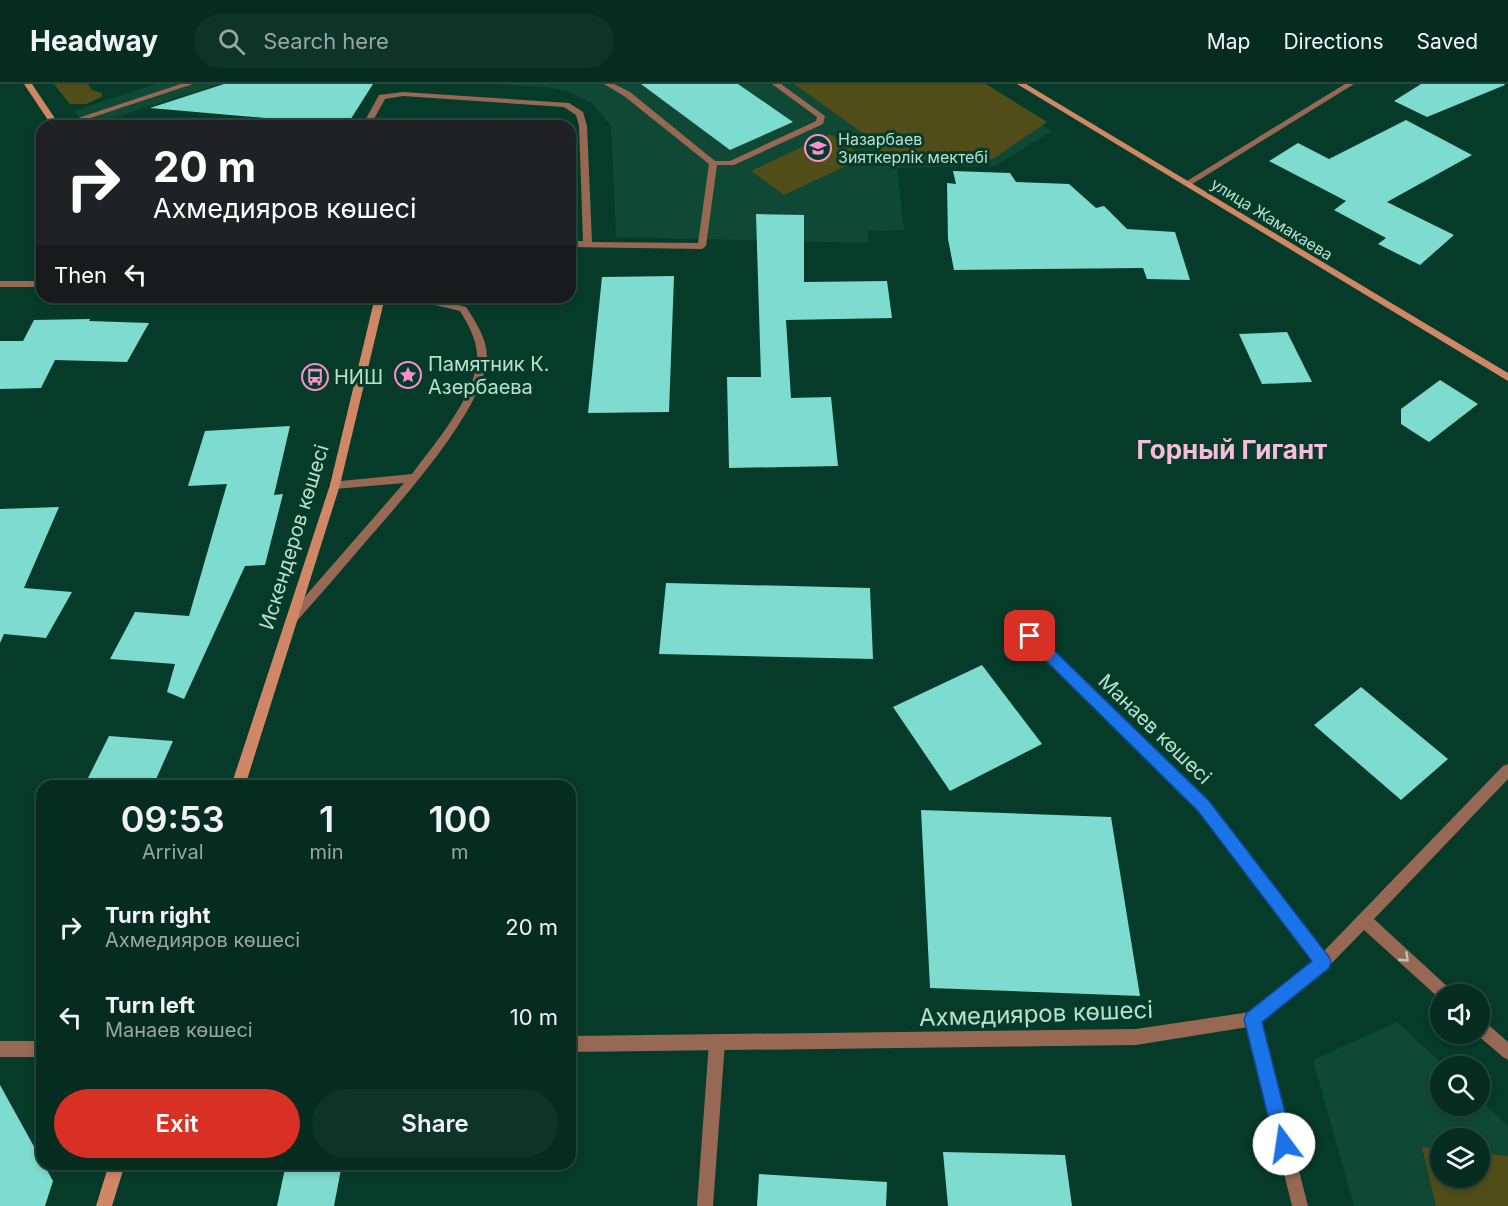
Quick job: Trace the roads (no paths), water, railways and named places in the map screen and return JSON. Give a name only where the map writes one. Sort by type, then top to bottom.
[{"type":"street","points":[[28,84],[53,120]]},
{"type":"street","points":[[157,94],[172,84]]},
{"type":"street","points":[[76,120],[189,84]]},
{"type":"street","points":[[608,84],[627,94],[713,163],[731,163],[820,123],[821,116],[776,84]]},
{"type":"street","name":"улица Жамакаева","points":[[1021,84],[1508,378]]},
{"type":"street","points":[[1186,184],[1350,84]]},
{"type":"street","points":[[369,120],[382,98],[404,94],[566,105],[580,114],[583,126],[588,244]]},
{"type":"street","points":[[576,244],[702,246],[713,163]]},
{"type":"street","points":[[0,284],[36,284]]},
{"type":"street","name":"Искендеров көшесі","points":[[240,780],[335,484],[379,303]]},
{"type":"street","points":[[291,620],[415,478],[474,390],[483,358],[477,329],[463,309],[438,303]]},
{"type":"street","points":[[463,309],[464,303]]},
{"type":"street","points":[[335,484],[415,478]]},
{"type":"street","name":"Манаев көшесі","points":[[1014,621],[1203,806],[1323,962]]},
{"type":"street","name":"Ахмедияров көшесі","points":[[576,1044],[1136,1037],[1252,1019],[1323,962],[1508,770]]},
{"type":"street","points":[[1365,921],[1434,984]]},
{"type":"street","points":[[1252,1019],[1300,1206]]},
{"type":"street","points":[[1490,1036],[1508,1052]]},
{"type":"street","points":[[705,1206],[717,1042]]},
{"type":"street","points":[[0,1049],[36,1049]]},
{"type":"street","points":[[104,1206],[115,1170]]},
{"type":"place","name":"Назарбаев Зияткерлік мектебі","points":[[818,148]]},
{"type":"place","name":"Памятник К. Азербаева","points":[[408,375]]},
{"type":"place","name":"НИШ","points":[[315,377]]},
{"type":"district","name":"Горный Гигант","points":[[1232,450]]}]
